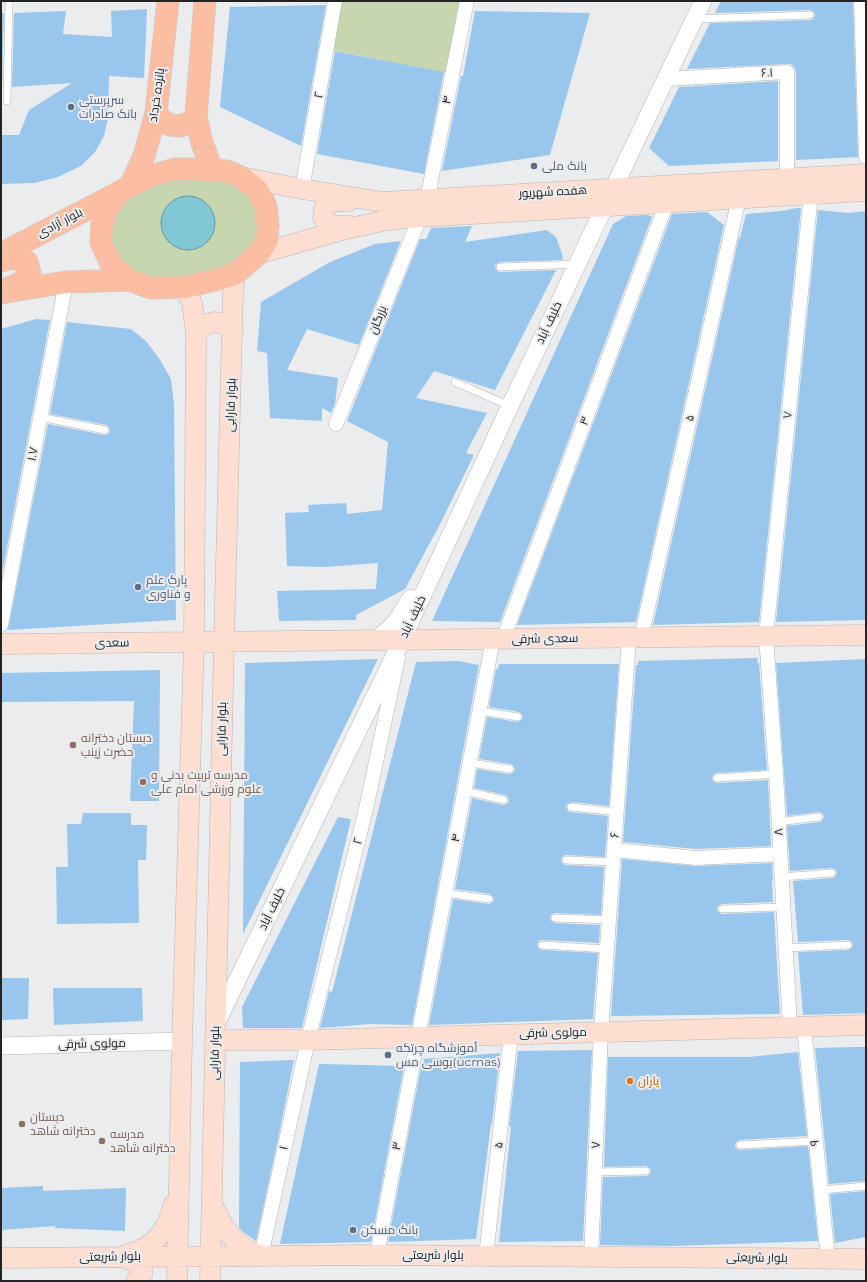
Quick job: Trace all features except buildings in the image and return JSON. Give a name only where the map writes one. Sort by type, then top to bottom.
[{"type":"main road","name":"پانزده خرداد","points":[[129,280],[110,262],[101,242],[102,225],[105,213],[124,189],[144,156],[156,113],[168,1]]},
{"type":"main road","points":[[205,1],[196,117],[202,143],[212,169]]},
{"type":"main road","points":[[156,113],[162,120],[170,125],[180,126],[189,123],[196,117]]},
{"type":"main road","name":"بلوار آزادی","points":[[1,254],[150,176],[168,171],[192,169],[227,171],[241,177],[257,190],[266,206],[268,225],[267,240],[258,254]]},
{"type":"main road","name":"هفده شهریور","points":[[241,177],[302,189],[423,208],[609,197],[787,179],[866,174]]},
{"type":"main road","name":"هفده شهریور","points":[[609,197],[667,202],[866,191]]},
{"type":"main road","points":[[362,226],[336,226],[328,223],[323,217],[324,208],[328,202],[335,201],[383,202]]},
{"type":"main road","name":"هفده شهریور","points":[[258,254],[346,229],[387,220],[423,208]]},
{"type":"main road","points":[[1,292],[66,282],[129,280],[151,288],[184,287],[235,274],[258,254]]},
{"type":"main road","points":[[1,261],[12,258],[27,262],[30,274],[21,283],[1,292]]},
{"type":"main road","name":"بلوار فارابی","points":[[210,1281],[224,642],[233,292],[235,274]]},
{"type":"main road","points":[[177,1281],[182,1041],[194,642],[196,333],[192,303],[184,287]]},
{"type":"main road","points":[[196,333],[204,324],[215,322],[224,324],[233,329]]},
{"type":"main road","name":"سعدی شرقی","points":[[224,642],[866,635]]},
{"type":"main road","name":"سعدی","points":[[1,644],[224,642]]},
{"type":"main road","name":"مولوی شرقی","points":[[215,1033],[308,1040],[866,1026]]},
{"type":"main road","points":[[119,1257],[139,1252],[160,1235],[168,1222],[179,1193]]},
{"type":"main road","points":[[212,1202],[223,1226],[230,1235],[240,1245],[261,1256]]},
{"type":"main road","name":"بلوار شریعتی","points":[[1,1258],[377,1255],[866,1259]]},
{"type":"main road","points":[[119,1257],[132,1260],[139,1264],[142,1269],[142,1276],[136,1281]]},
{"type":"street","name":"۲","points":[[302,189],[335,1]]},
{"type":"street","name":"۴","points":[[423,208],[467,1]]},
{"type":"street","name":"خلیف آباد","points":[[215,1033],[402,640],[510,406],[703,1]]},
{"type":"street","points":[[861,1],[866,157]]},
{"type":"street","name":"۶.۱","points":[[666,79],[787,72],[787,179]]},
{"type":"street","name":"۷","points":[[766,636],[811,194]]},
{"type":"street","name":"۵","points":[[635,638],[739,198]]},
{"type":"street","name":"۳","points":[[498,639],[667,202]]},
{"type":"street","name":"بزرگان","points":[[336,424],[423,208]]},
{"type":"street","name":"۱.۷","points":[[1,625],[66,282]]},
{"type":"street","points":[[376,640],[396,623],[406,608],[430,562],[442,554]]},
{"type":"street","name":"۸","points":[[766,636],[776,774],[785,948],[797,1027]]},
{"type":"street","name":"۶","points":[[601,1032],[616,812],[635,638]]},
{"type":"street","name":"۴","points":[[417,1037],[480,711],[498,639]]},
{"type":"street","name":"۲","points":[[308,1040],[366,809],[402,640]]},
{"type":"street","points":[[614,856],[696,858],[780,854]]},
{"type":"street","name":"۹","points":[[797,1027],[815,1141],[828,1259]]},
{"type":"street","name":"۷","points":[[591,1257],[601,1032]]},
{"type":"street","name":"۵","points":[[486,1256],[511,1034]]},
{"type":"street","name":"۳","points":[[377,1255],[417,1037]]},
{"type":"street","name":"۱","points":[[261,1256],[308,1040]]},
{"type":"street","name":"مولوی شرقی","points":[[1,1046],[182,1041]]},
{"type":"lane","points":[[7,101],[9,1]]},
{"type":"lane","points":[[694,19],[810,15]]},
{"type":"lane","points":[[500,267],[578,264]]},
{"type":"lane","points":[[455,382],[510,406]]},
{"type":"lane","points":[[40,417],[104,430]]},
{"type":"lane","points":[[480,711],[518,717]]},
{"type":"lane","points":[[470,763],[510,769]]},
{"type":"lane","points":[[717,778],[776,774]]},
{"type":"lane","points":[[465,791],[504,800]]},
{"type":"lane","points":[[571,807],[616,812]]},
{"type":"lane","points":[[778,822],[819,817]]},
{"type":"lane","points":[[566,860],[614,856]]},
{"type":"lane","points":[[781,877],[832,873]]},
{"type":"lane","points":[[445,893],[489,899]]},
{"type":"lane","points":[[722,909],[783,907]]},
{"type":"lane","points":[[555,918],[609,920]]},
{"type":"lane","points":[[542,945],[607,949]]},
{"type":"lane","points":[[785,948],[848,945]]},
{"type":"lane","points":[[740,1145],[815,1141]]},
{"type":"lane","points":[[595,1172],[646,1171]]},
{"type":"lane","points":[[820,1190],[866,1186]]},
{"type":"green space","points":[[340,1],[459,2],[446,73],[333,50]]},
{"type":"green space","points":[[211,173],[251,191],[263,233],[234,269],[143,281],[112,254],[108,220],[137,186]],"holes":[[[180,197],[197,197],[208,204],[215,219],[211,236],[204,244],[175,246],[165,236],[163,231],[172,201]]]},
{"type":"water","points":[[188,196],[198,198],[207,204],[213,213],[215,223],[213,233],[207,242],[198,248],[188,250],[178,248],[169,242],[163,233],[161,223],[163,213],[169,204],[178,198]]},
{"type":"place","name":"سرپرستی بانک صادرات","points":[[71,107]]},
{"type":"place","name":"بانک ملی","points":[[534,166]]},
{"type":"place","name":"پارک علم و فناوری","points":[[138,587]]},
{"type":"place","name":"دبستان دخترانه حضرت زینب","points":[[73,745]]},
{"type":"place","name":"مدرسه تربیت بدنی و علوم ورزشی امام علی","points":[[143,782]]},
{"type":"place","name":"آموزشگاه چرتکه یوسی مس(ucmas)","points":[[388,1055]]},
{"type":"place","name":"یاران","points":[[630,1081]]},
{"type":"place","name":"دبستان دخترانه شاهد","points":[[22,1124]]},
{"type":"place","name":"مدرسه دخترانه شاهد","points":[[102,1141]]},
{"type":"place","name":"بانک مسکن","points":[[353,1230]]}]
